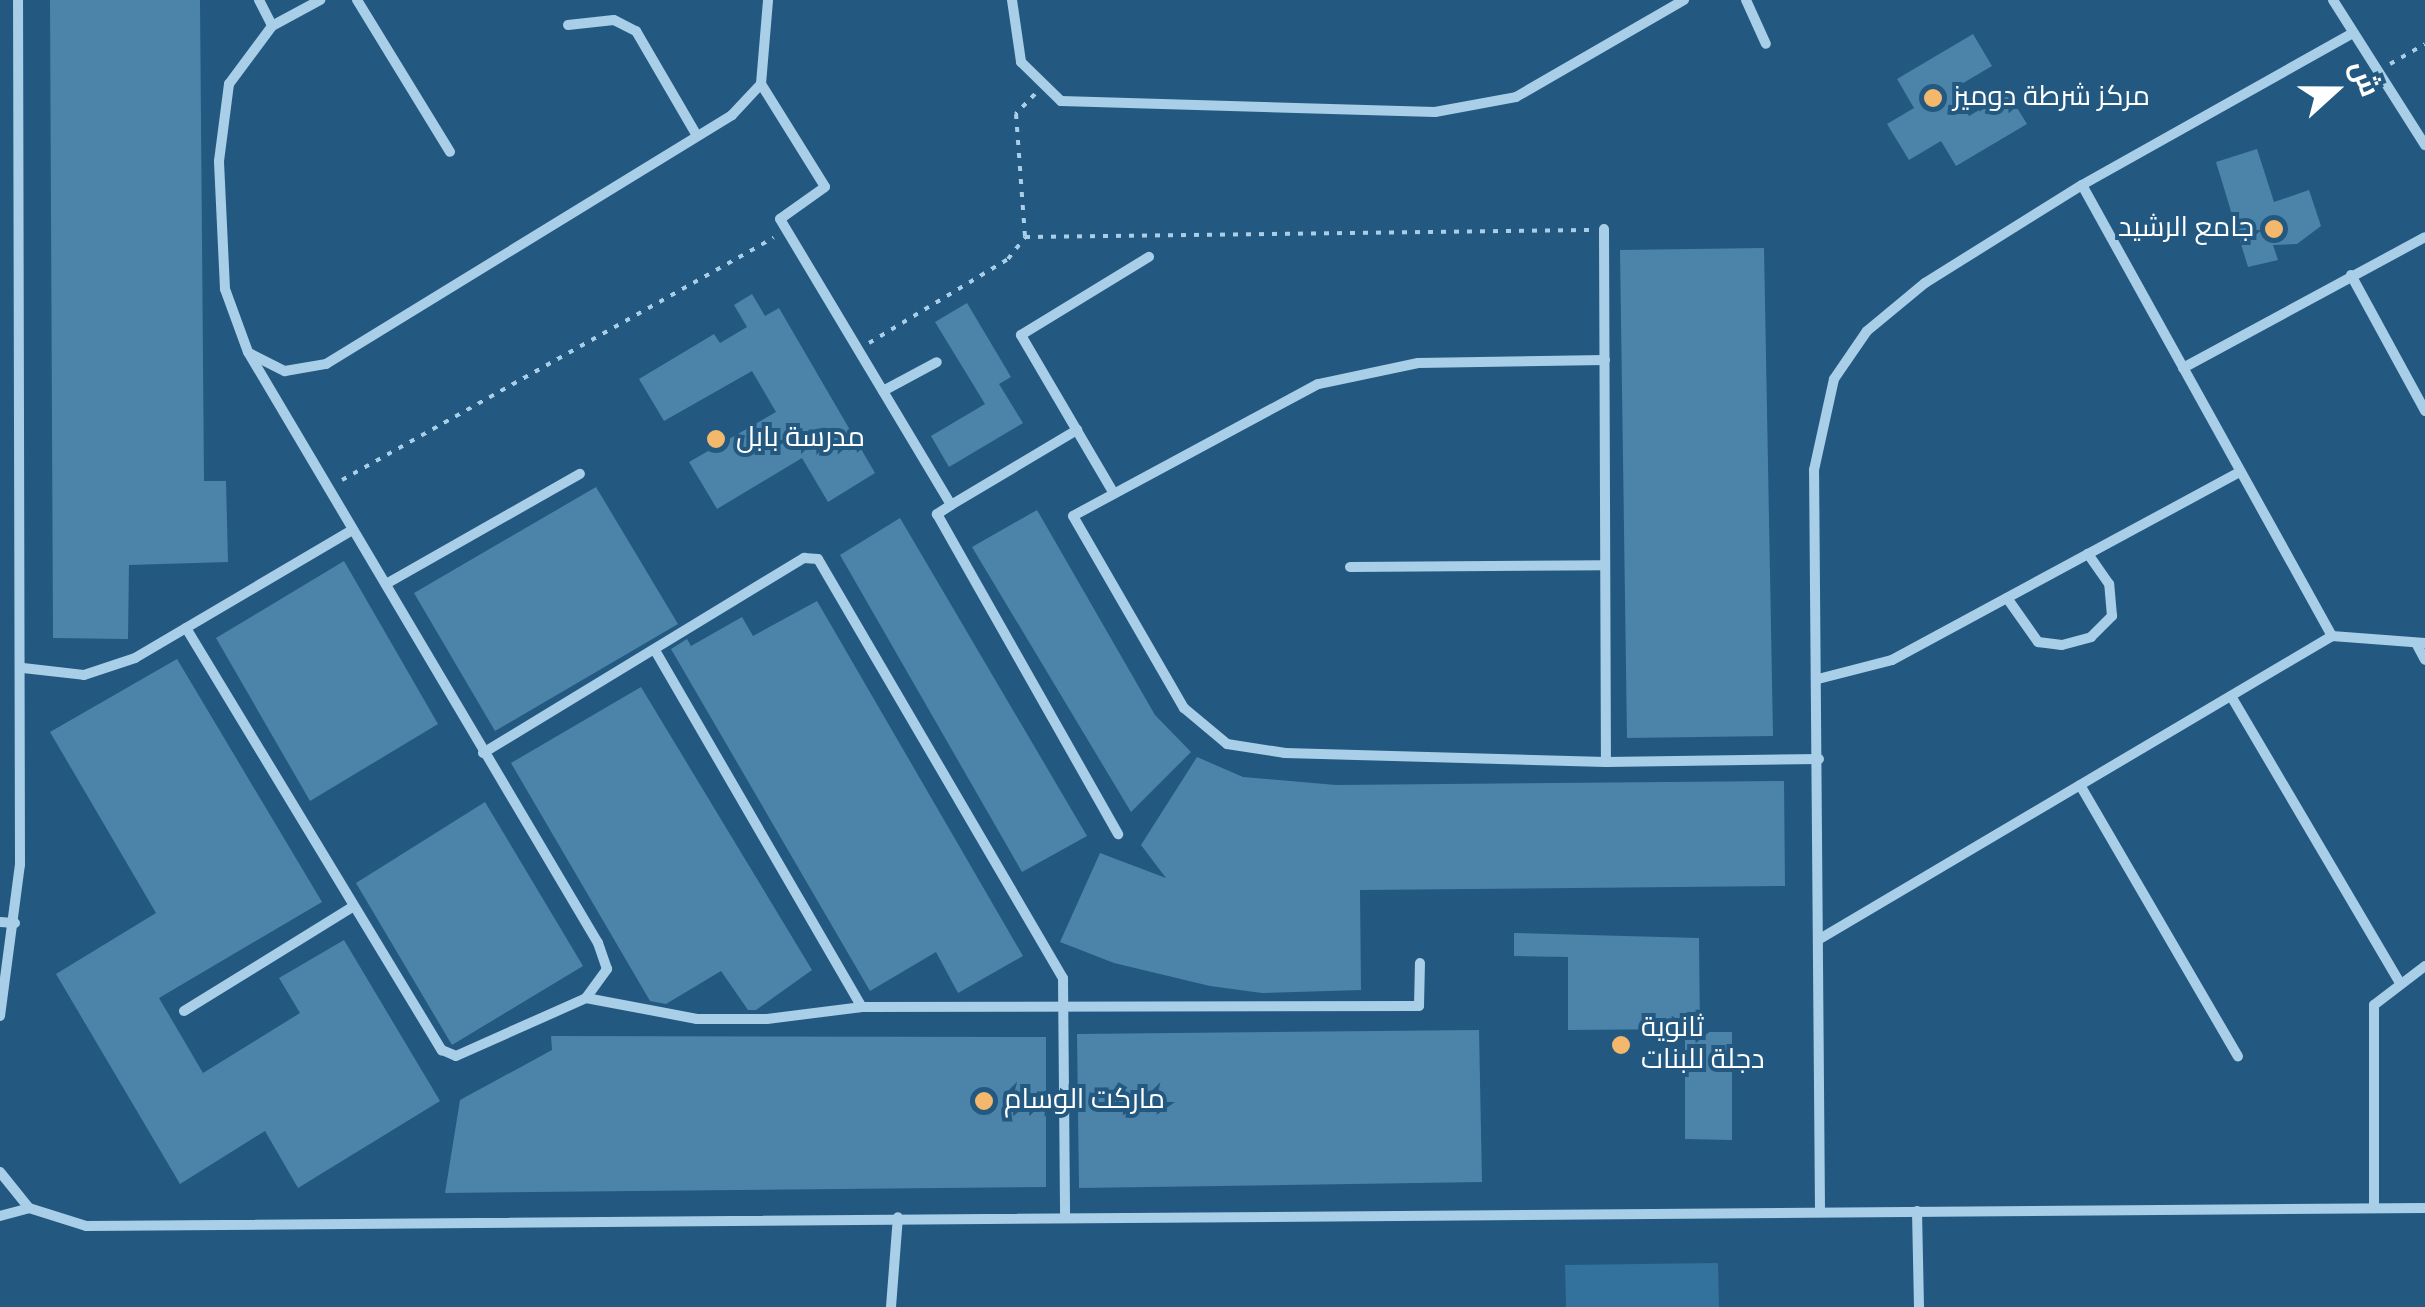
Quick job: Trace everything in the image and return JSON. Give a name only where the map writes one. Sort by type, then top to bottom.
[{"type":"street","points":[[0,1016],[15,923],[23,668],[18,0]]},
{"type":"street","points":[[259,0],[272,26]]},
{"type":"street","points":[[186,628],[431,1039],[456,1056],[586,998],[607,969],[598,943],[248,352],[220,257],[220,144],[229,84],[272,26],[320,0]]},
{"type":"street","points":[[357,0],[450,152]]},
{"type":"street","points":[[248,352],[286,371],[326,364],[748,102],[761,84],[768,0]]},
{"type":"street","points":[[1012,0],[1016,51],[1041,88],[1090,106],[1459,110],[1516,97],[1684,0]]},
{"type":"street","points":[[1746,0],[1766,44]]},
{"type":"street","points":[[2334,0],[2425,145]]},
{"type":"street","points":[[568,25],[614,20],[636,31],[697,136]]},
{"type":"street","points":[[1820,1211],[1814,470],[1834,379],[1867,330],[1902,300],[2082,185],[2353,32]]},
{"type":"street","points":[[761,84],[825,187],[780,219],[951,505]]},
{"type":"street","points":[[2082,185],[2332,636]]},
{"type":"street","points":[[1604,229],[1606,762]]},
{"type":"street","points":[[2183,368],[2425,237]]},
{"type":"street","points":[[1113,492],[1020,335],[1149,257]]},
{"type":"street","points":[[2351,276],[2425,411]]},
{"type":"street","points":[[1605,360],[1372,368],[1260,410],[1074,516],[1184,708],[1228,744],[1285,753],[1606,762],[1819,759]]},
{"type":"street","points":[[884,392],[937,362]]},
{"type":"street","points":[[1078,430],[937,514],[1118,834]]},
{"type":"street","points":[[1818,679],[1892,660],[2240,472]]},
{"type":"street","points":[[386,584],[580,474]]},
{"type":"street","points":[[23,668],[84,675],[135,658],[352,530]]},
{"type":"street","points":[[2007,598],[2038,642],[2062,646],[2091,637],[2112,616],[2109,584],[2088,554]]},
{"type":"street","points":[[483,753],[656,652],[804,558],[818,559],[1062,978],[1065,1214]]},
{"type":"street","points":[[1350,567],[1606,565]]},
{"type":"street","points":[[1818,940],[2332,636],[2420,643],[2425,660]]},
{"type":"street","points":[[656,652],[862,1007]]},
{"type":"street","points":[[2230,696],[2400,984]]},
{"type":"street","points":[[2080,785],[2238,1056]]},
{"type":"street","points":[[184,1011],[351,908]]},
{"type":"street","points":[[0,922],[15,923]]},
{"type":"street","points":[[586,998],[696,1018],[767,1018],[862,1007],[1065,1010],[1420,1006],[1420,963]]},
{"type":"street","points":[[2374,1208],[2374,1006],[2425,966]]},
{"type":"street","points":[[0,1172],[29,1208]]},
{"type":"street","points":[[0,1216],[29,1208],[86,1226],[1065,1214],[2425,1208]]},
{"type":"street","points":[[1917,1210],[1918,1307]]},
{"type":"street","points":[[890,1307],[898,1217]]},
{"type":"path","points":[[2376,72],[2425,44]]},
{"type":"path","points":[[858,350],[1008,259],[1025,237],[1016,114],[1041,88]]},
{"type":"path","points":[[1025,237],[1604,229]]},
{"type":"path","points":[[328,488],[787,231]]},
{"type":"shaded area","points":[[1718,1263],[1719,1307],[1566,1307],[1565,1265]]},
{"type":"building","points":[[50,0],[200,0],[204,481],[226,481],[228,562],[129,565],[128,639],[53,638]]},
{"type":"building","name":"مركز شرطة دوميز","points":[[1973,34],[1992,66],[1953,89],[1969,116],[2008,93],[2027,124],[1956,166],[1941,141],[1909,160],[1887,124],[1914,108],[1897,79]]},
{"type":"building","name":"جامع الرشيد","points":[[2257,149],[2274,202],[2309,190],[2321,226],[2297,244],[2273,245],[2278,260],[2248,267],[2216,162]]},
{"type":"building","points":[[1764,248],[1773,736],[1627,738],[1620,250]]},
{"type":"building","points":[[752,294],[765,316],[779,308],[875,473],[828,502],[802,458],[717,509],[689,462],[776,412],[752,371],[664,421],[639,379],[714,334],[720,343],[747,327],[734,305]]},
{"type":"building","points":[[967,303],[1011,377],[999,384],[1023,423],[949,467],[931,436],[985,404],[935,322]]},
{"type":"building","points":[[596,487],[678,624],[495,731],[414,593]]},
{"type":"building","points":[[1037,510],[1155,715],[1191,752],[1131,812],[972,547]]},
{"type":"building","points":[[900,518],[1087,836],[1022,872],[840,555]]},
{"type":"building","points":[[344,561],[438,724],[310,801],[216,638]]},
{"type":"building","points":[[817,601],[1023,956],[958,993],[936,952],[870,991],[671,649],[687,639],[691,646],[742,617],[753,636]]},
{"type":"building","points":[[177,659],[322,902],[159,998],[203,1073],[300,1013],[279,978],[344,940],[440,1101],[298,1188],[265,1131],[180,1184],[56,974],[156,913],[50,732]]},
{"type":"building","points":[[641,687],[812,970],[756,1010],[748,1010],[721,971],[666,1004],[650,1001],[511,763]]},
{"type":"building","points":[[1197,757],[1243,777],[1336,785],[1784,781],[1785,886],[1360,890],[1361,990],[1262,993],[1210,986],[1114,963],[1060,942],[1100,853],[1166,878],[1141,845]]},
{"type":"building","points":[[485,802],[583,966],[452,1045],[356,883]]},
{"type":"building","points":[[1514,933],[1699,938],[1700,1032],[1732,1032],[1732,1140],[1685,1139],[1685,1029],[1568,1030],[1568,957],[1514,956]]},
{"type":"building","points":[[1479,1030],[1482,1182],[1079,1188],[1077,1034]]},
{"type":"building","points":[[551,1036],[1046,1037],[1046,1187],[445,1193],[460,1100],[552,1050]]},
{"type":"place","name":"مركز شرطة دوميز","points":[[1933,98]]},
{"type":"place","name":"جامع الرشيد","points":[[2274,229]]},
{"type":"place","name":"مدرسة بابل","points":[[716,439]]},
{"type":"place","name":"ثانوية دجلة للبنات","points":[[1621,1045]]},
{"type":"place","name":"ماركت الوسام","points":[[984,1101]]}]
